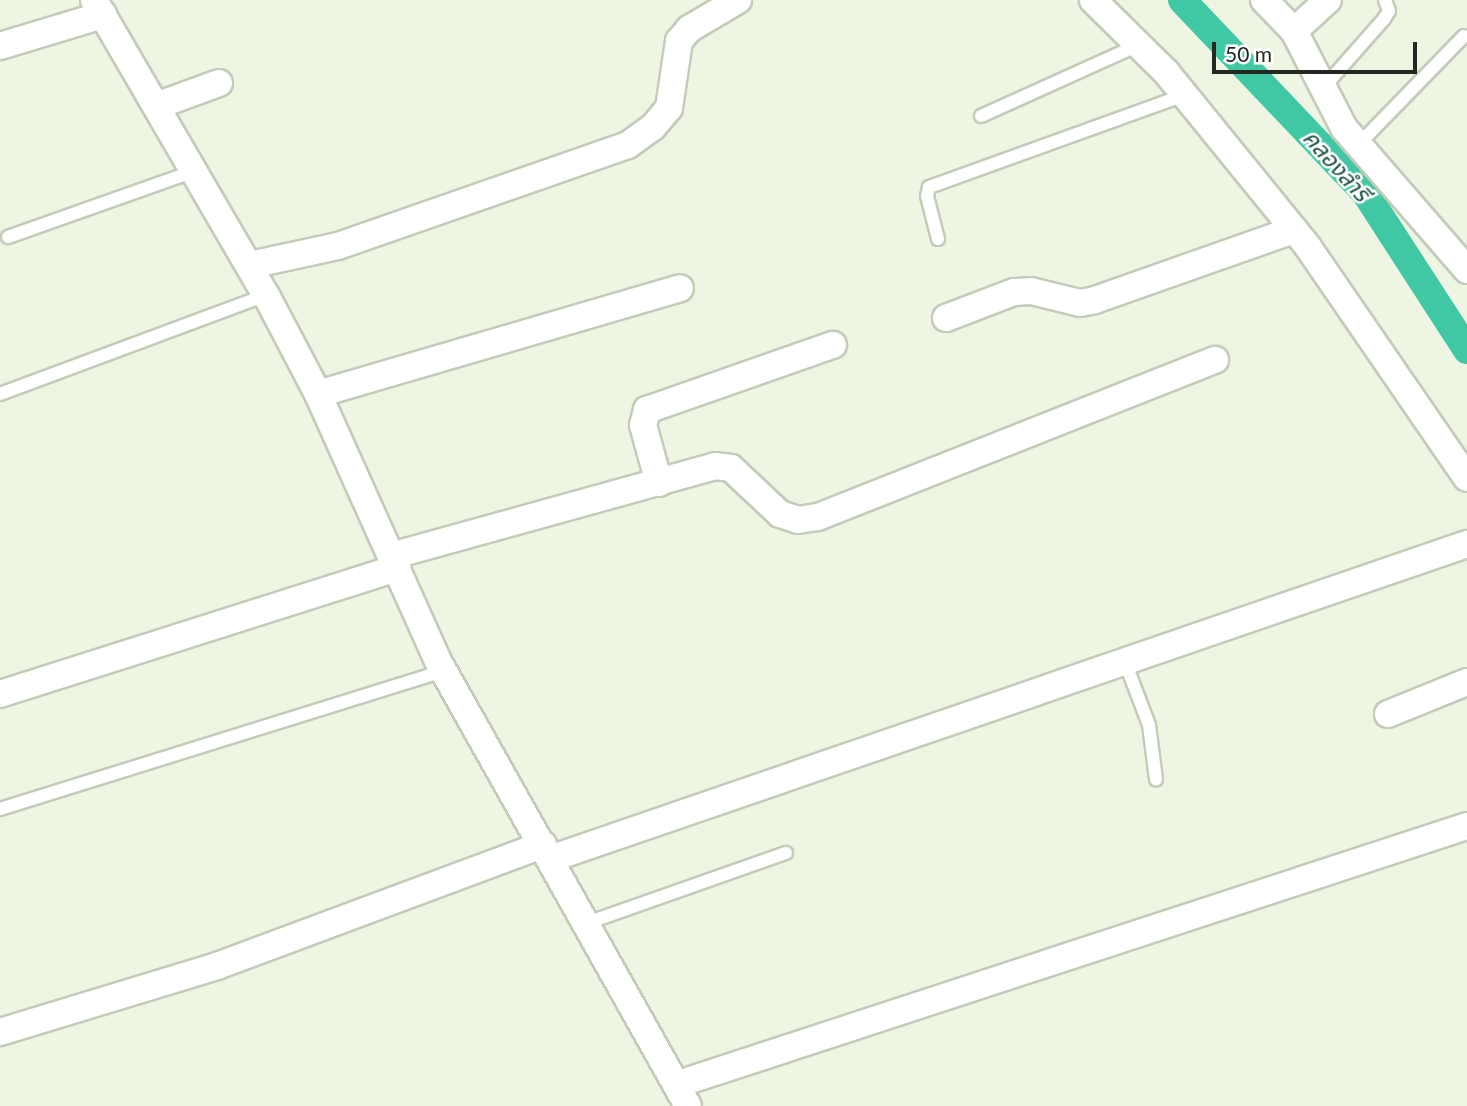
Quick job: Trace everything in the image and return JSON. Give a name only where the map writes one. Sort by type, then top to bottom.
[{"type":"street","points":[[250,265],[338,246],[628,145],[653,127],[669,108],[678,41],[689,29],[738,0]]},
{"type":"street","points":[[1093,0],[1184,95],[1294,230],[1467,478]]},
{"type":"street","points":[[1264,0],[1294,31],[1358,145],[1467,270]]},
{"type":"street","points":[[1294,31],[1328,0]]},
{"type":"street","points":[[0,47],[99,7],[250,265],[318,394],[444,671],[683,1095],[1467,826]]},
{"type":"street","points":[[156,106],[219,83]]},
{"type":"street","points":[[946,318],[1014,292],[1031,291],[1080,303],[1095,300],[1294,230]]},
{"type":"street","points":[[318,394],[680,288]]},
{"type":"street","points":[[659,483],[643,425],[647,410],[833,345]]},
{"type":"street","points":[[0,694],[394,562],[715,466],[731,468],[780,514],[798,520],[818,517],[1215,360]]},
{"type":"street","points":[[0,1032],[217,966],[547,852],[1125,662],[1467,544]]},
{"type":"street","points":[[1388,714],[1467,682]]},
{"type":"lane","points":[[1324,87],[1384,19],[1389,11],[1385,0]]},
{"type":"lane","points":[[1358,145],[1464,36]]},
{"type":"lane","points":[[981,116],[1138,45]]},
{"type":"lane","points":[[938,239],[927,196],[929,187],[1184,95]]},
{"type":"lane","points":[[8,237],[194,171]]},
{"type":"lane","points":[[0,394],[266,295]]},
{"type":"lane","points":[[1125,662],[1149,725],[1156,780]]},
{"type":"lane","points":[[0,809],[444,671]]},
{"type":"lane","points":[[587,923],[786,853]]},
{"type":"waterway","name":"คลองลำรี","points":[[1182,0],[1366,194],[1467,350]]}]
